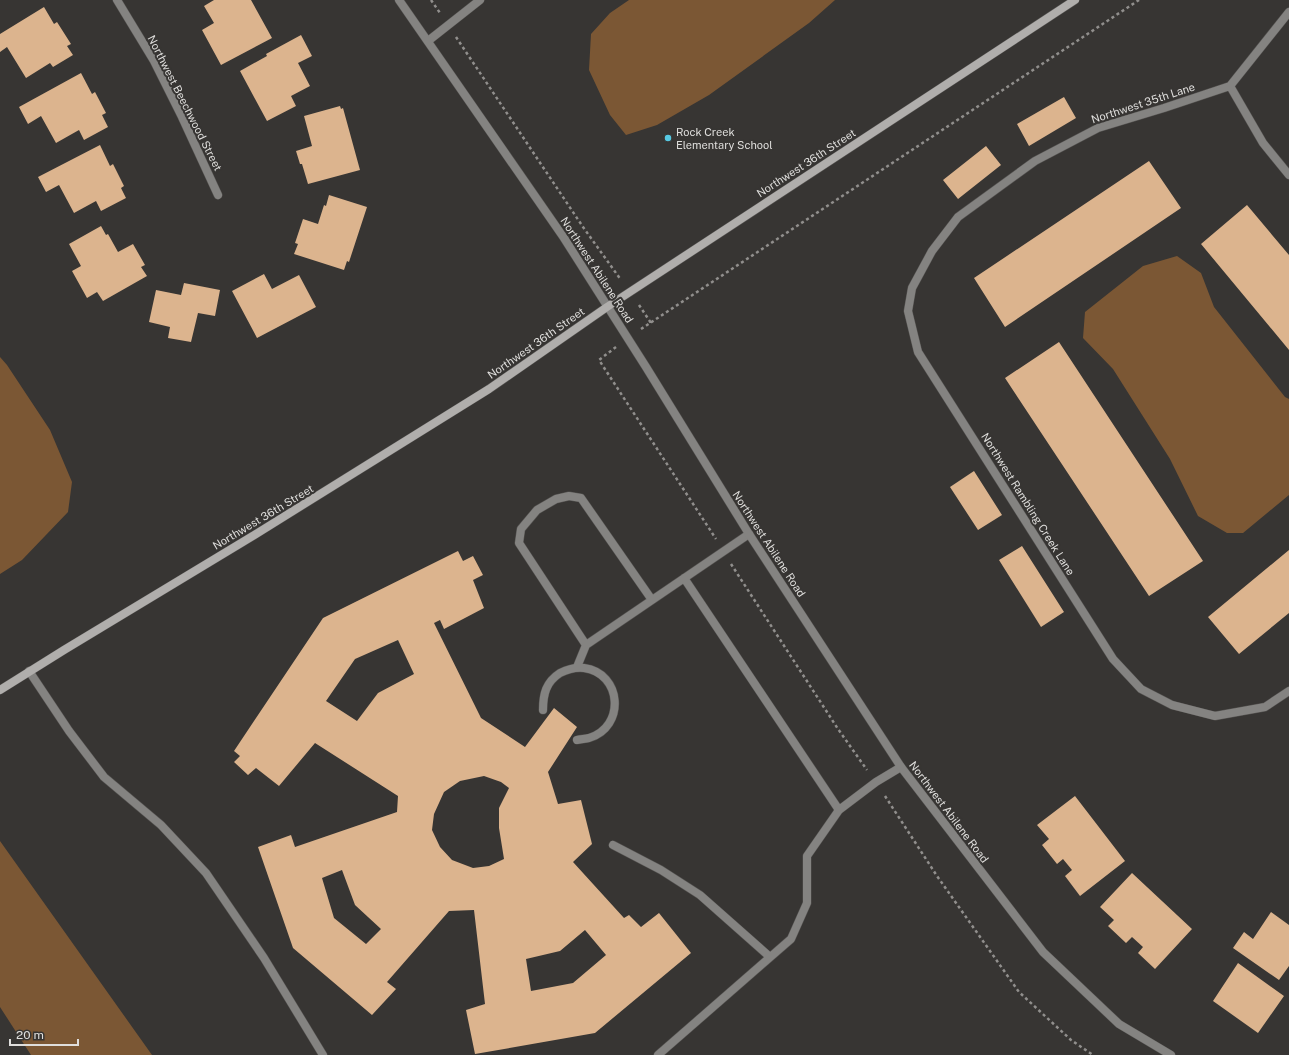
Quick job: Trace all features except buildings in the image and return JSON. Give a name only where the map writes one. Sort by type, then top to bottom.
[{"type":"main road","name":"Northwest 36th Street","points":[[0,690],[256,534],[489,389],[607,307],[1075,0]]},
{"type":"street","name":"Northwest Beechwood Street","points":[[117,0],[154,61],[218,195]]},
{"type":"street","name":"Northwest Abilene Road","points":[[399,0],[564,238],[748,534],[901,767],[1043,952],[1119,1024],[1171,1055]]},
{"type":"street","points":[[428,41],[480,0]]},
{"type":"street","points":[[1289,12],[1230,86],[1263,143],[1289,175]]},
{"type":"street","name":"Northwest 35th Lane","points":[[912,288],[932,251],[958,217],[1035,162],[1098,128],[1230,86]]},
{"type":"street","name":"Northwest Rambling Creek Lane","points":[[912,288],[908,311],[918,352],[1113,659],[1142,689],[1172,705],[1215,716],[1265,707],[1289,691]]},
{"type":"street","points":[[586,645],[519,543],[521,529],[537,510],[556,499],[569,496],[580,498],[652,600]]},
{"type":"street","points":[[577,667],[586,645],[748,534]]},
{"type":"street","points":[[684,578],[838,810]]},
{"type":"street","points":[[543,710],[543,698],[547,686],[555,677],[565,670],[577,667],[589,669],[608,681],[613,692],[615,703],[613,715],[608,725],[599,733],[589,738],[577,740]]},
{"type":"street","points":[[29,671],[69,731],[104,777],[161,825],[206,873],[264,958],[323,1055]]},
{"type":"street","points":[[658,1055],[791,939],[807,904],[807,856],[838,810],[876,782],[901,767]]},
{"type":"street","points":[[613,845],[660,870],[700,896],[770,957]]},
{"type":"path","points":[[430,0],[448,24],[583,227],[651,323]]},
{"type":"path","points":[[1093,1055],[1071,1040],[1019,992],[938,876],[876,782],[838,729],[599,360],[627,338],[1140,0]]},
{"type":"shaded area","points":[[629,0],[835,0],[809,23],[709,95],[657,125],[626,135],[610,115],[589,70],[591,34],[610,13]]},
{"type":"shaded area","points":[[1177,256],[1201,273],[1214,307],[1285,397],[1289,399],[1289,495],[1243,533],[1227,533],[1198,516],[1170,459],[1113,369],[1083,338],[1085,312],[1143,266]]},
{"type":"shaded area","points":[[0,357],[7,365],[50,430],[72,482],[68,512],[22,560],[0,574]]},
{"type":"shaded area","points":[[0,841],[152,1055],[31,1055],[0,1007]]},
{"type":"place","name":"Rock Creek Elementary School","points":[[668,138]]}]
